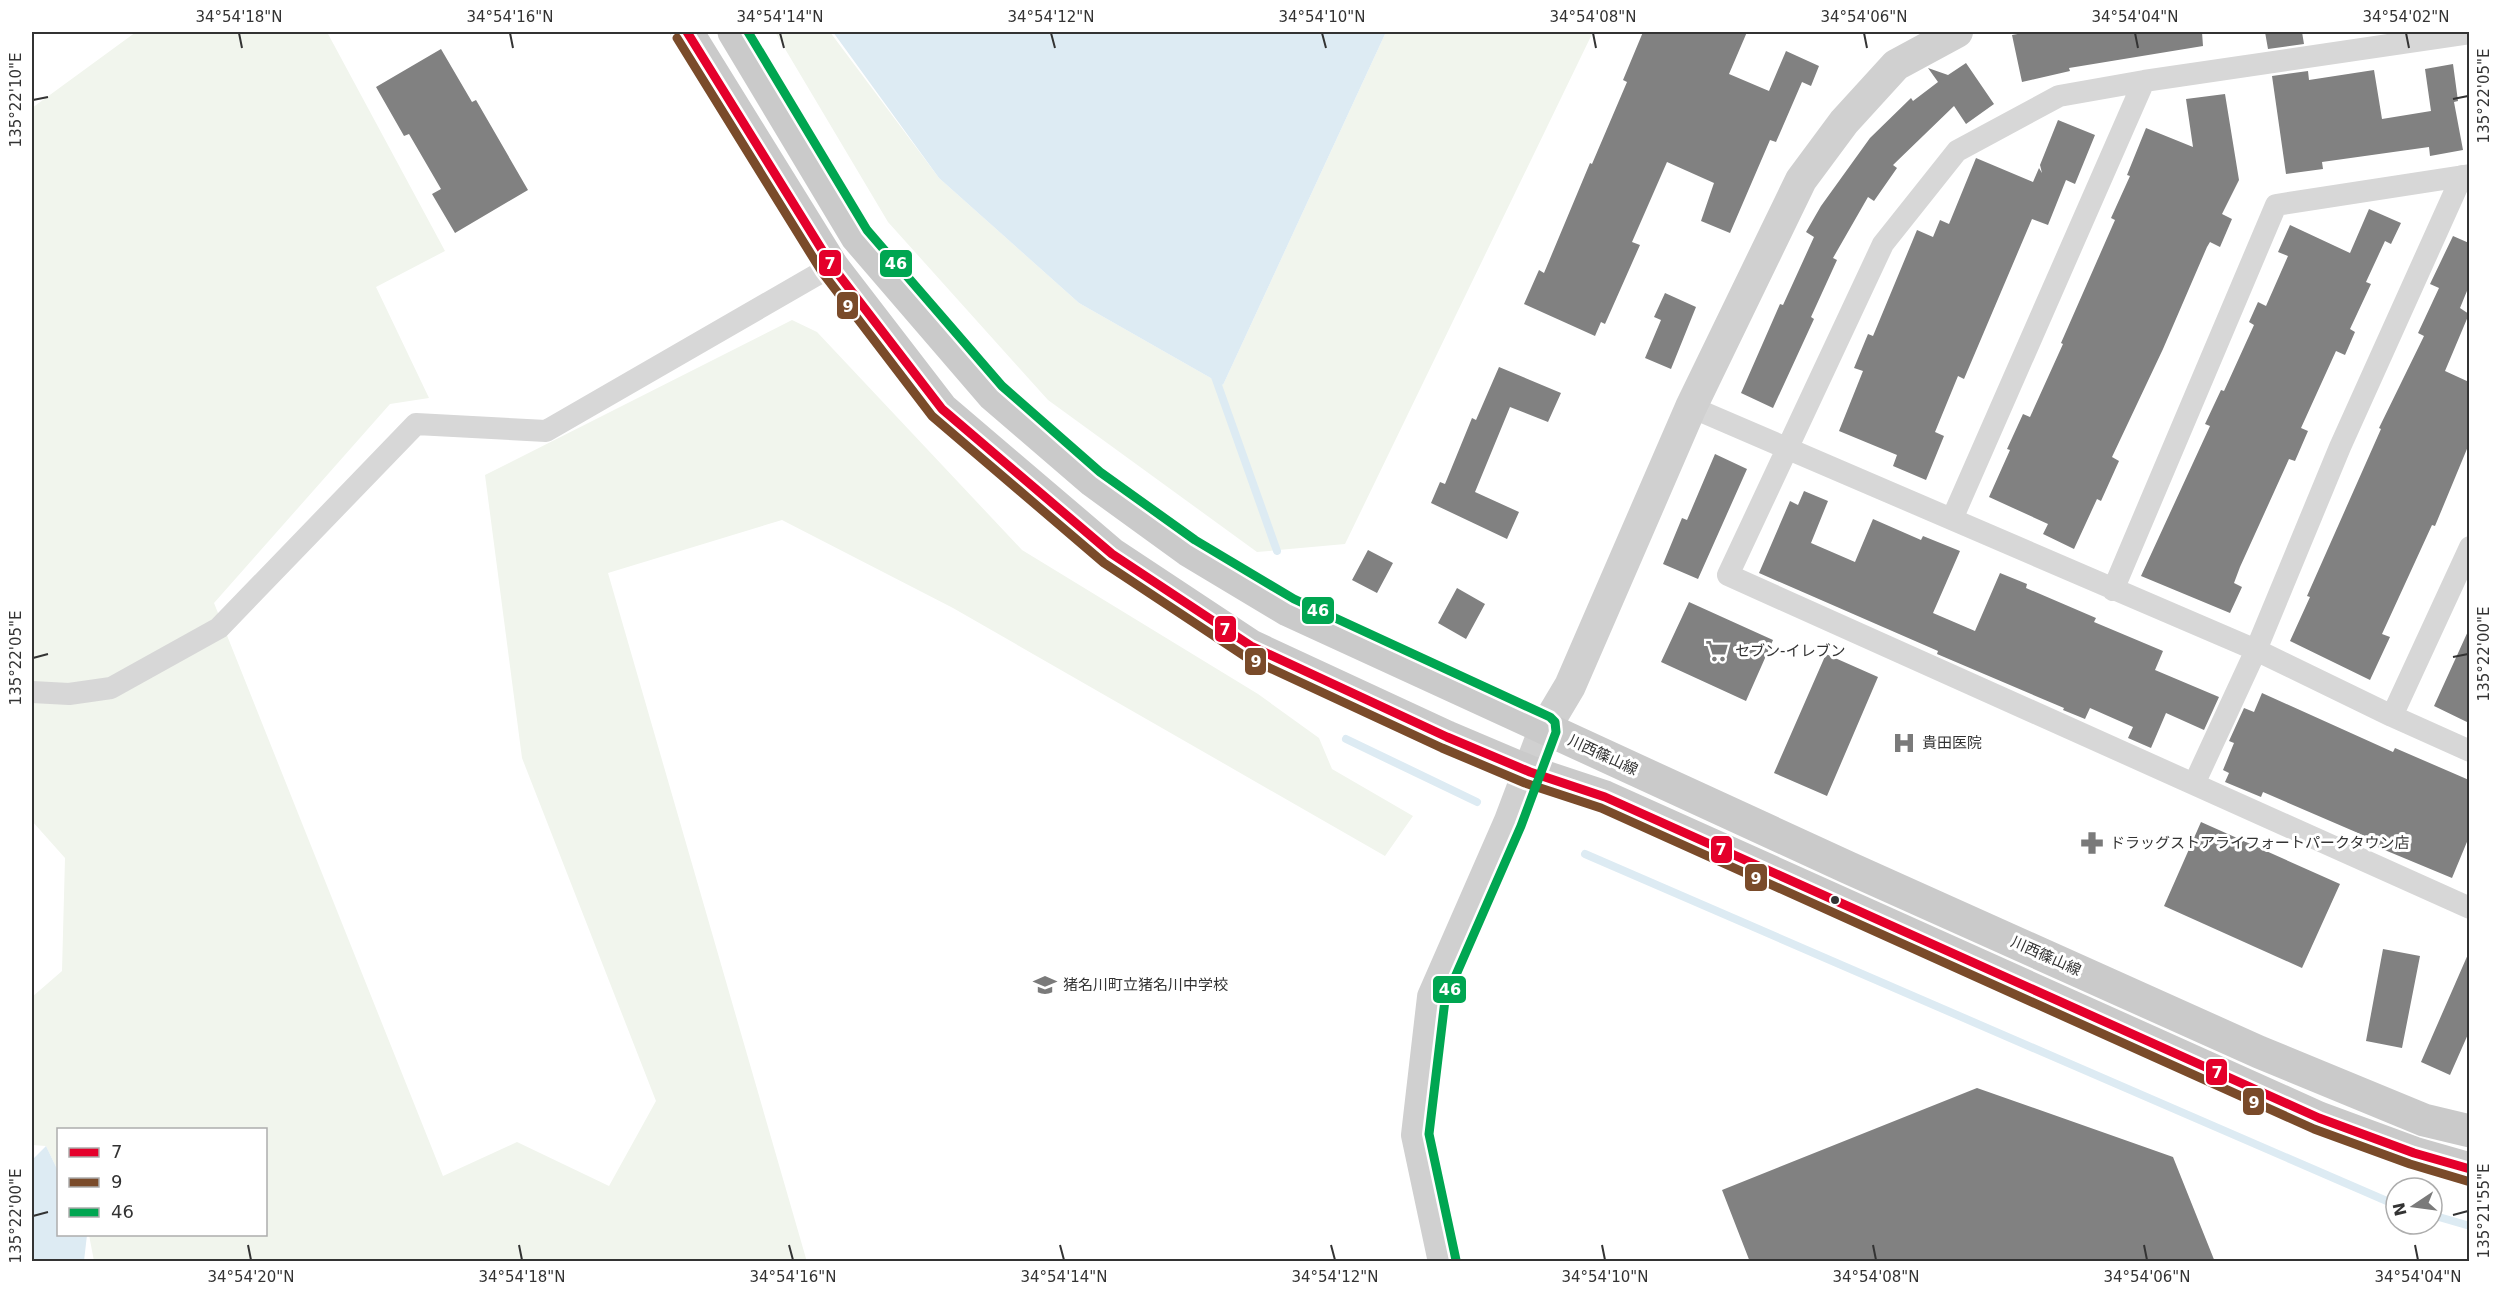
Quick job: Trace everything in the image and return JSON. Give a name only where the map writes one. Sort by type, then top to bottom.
[{"type":"main road","points":[[687,32],[832,266],[942,409],[1112,554],[1251,646],[1436,732],[1530,772],[1605,797],[2319,1118],[2414,1153],[2469,1169]]},
{"type":"main road","name":"川西篠山線","points":[[734,32],[857,237],[993,395],[1084,473],[1188,550],[1288,610],[2259,1052],[2424,1120],[2469,1131]]},
{"type":"street","points":[[1444,1262],[1418,1135],[1433,997],[1530,772],[1545,728],[1570,686],[1691,407],[1801,180],[1844,122],[1896,65],[1957,32]]},
{"type":"street","points":[[2469,33],[2144,81],[2059,96],[1958,152],[1883,244],[1728,575],[2469,908]]},
{"type":"street","points":[[1952,519],[2144,81]]},
{"type":"street","points":[[2194,784],[2256,650],[2340,447],[2466,175]]},
{"type":"street","points":[[2113,590],[2276,205],[2466,175]]},
{"type":"street","points":[[32,692],[69,694],[111,688],[219,628],[416,424],[546,432],[832,266]]},
{"type":"street","points":[[1691,407],[2256,650],[2469,751]]},
{"type":"street","points":[[2392,716],[2469,547]]},
{"type":"shaded area","points":[[136,32],[327,32],[445,251],[376,287],[429,398],[390,404],[214,603],[443,1176],[517,1142],[609,1186],[656,1101],[522,758],[485,475],[792,320],[817,332],[1022,550],[1258,694],[1319,738],[1332,769],[1413,816],[1385,856],[953,608],[782,520],[608,573],[807,1262],[94,1261],[89,1236],[267,1236],[267,1128],[57,1128],[57,1169],[46,1146],[32,1145],[32,997],[62,971],[65,858],[32,821],[32,108]]},
{"type":"shaded area","points":[[775,32],[830,32],[939,178],[1079,303],[1223,385],[1386,32],[1593,32],[1345,544],[1257,552],[1048,400],[888,222]]},
{"type":"shaded area","points":[[833,32],[1386,32],[1223,385],[1079,303],[939,178]]},
{"type":"shaded area","points":[[46,1146],[57,1169],[57,1236],[87,1236],[84,1261],[32,1261],[32,1160]]},
{"type":"building","points":[[1643,32],[1747,32],[1729,74],[1769,91],[1786,51],[1819,66],[1811,86],[1802,82],[1776,142],[1770,140],[1730,233],[1701,221],[1714,183],[1667,162],[1632,242],[1640,245],[1605,324],[1601,322],[1595,336],[1524,304],[1539,270],[1544,273],[1590,163],[1592,164],[1627,82],[1623,80]]},
{"type":"building","points":[[2029,32],[2202,32],[2203,46],[2069,68],[2070,71],[2022,82],[2012,35]]},
{"type":"building","points":[[2265,32],[2302,32],[2304,44],[2268,49]]},
{"type":"building","points":[[441,49],[472,102],[476,100],[528,190],[455,233],[432,194],[441,189],[409,134],[404,136],[376,87]]},
{"type":"building","points":[[1966,63],[1994,104],[1966,124],[1954,106],[1893,165],[1897,168],[1874,201],[1868,197],[1833,258],[1837,260],[1811,317],[1814,319],[1773,408],[1741,393],[1780,304],[1783,305],[1814,237],[1806,232],[1821,206],[1870,138],[1911,98],[1913,101],[1938,82],[1928,68],[1948,75]]},
{"type":"building","points":[[2453,64],[2458,101],[2454,102],[2463,150],[2430,156],[2429,147],[2322,162],[2323,169],[2286,174],[2272,76],[2308,71],[2309,80],[2374,70],[2382,119],[2431,111],[2425,69]]},
{"type":"building","points":[[2225,94],[2239,180],[2222,214],[2232,219],[2220,247],[2210,242],[2207,247],[2163,349],[2112,457],[2119,461],[2101,501],[2097,499],[2074,549],[2043,534],[2048,524],[1989,497],[2023,414],[2030,417],[2063,344],[2061,343],[2115,220],[2111,218],[2130,176],[2127,175],[2146,128],[2193,147],[2186,99]]},
{"type":"building","points":[[2058,120],[2095,135],[2075,184],[2066,180],[2048,225],[2032,219],[1964,379],[1958,376],[1935,432],[1944,436],[1926,480],[1893,466],[1897,455],[1839,431],[1863,371],[1854,368],[1868,334],[1873,336],[1917,230],[1933,237],[1940,220],[1949,224],[1976,158],[2033,182],[2039,168],[2042,173],[2040,165]]},
{"type":"building","points":[[2369,209],[2401,223],[2391,244],[2385,241],[2366,282],[2371,284],[2350,329],[2355,332],[2345,355],[2336,351],[2301,428],[2308,431],[2295,461],[2289,459],[2240,567],[2234,583],[2242,587],[2230,613],[2141,576],[2210,426],[2205,424],[2221,390],[2224,391],[2254,325],[2249,322],[2258,302],[2266,306],[2288,256],[2278,252],[2290,225],[2350,253]]},
{"type":"building","points":[[2453,236],[2469,243],[2469,286],[2460,308],[2469,314],[2445,371],[2469,382],[2469,444],[2435,526],[2432,525],[2382,634],[2390,637],[2370,680],[2290,641],[2310,597],[2307,596],[2381,429],[2379,428],[2424,336],[2418,333],[2439,288],[2430,284]]},
{"type":"building","points":[[1665,293],[1696,307],[1671,369],[1645,358],[1661,320],[1654,317]]},
{"type":"building","points":[[1499,367],[1561,393],[1548,422],[1510,407],[1475,492],[1519,512],[1507,539],[1431,503],[1440,482],[1445,484],[1472,418],[1476,420]]},
{"type":"building","points":[[1715,454],[1747,469],[1698,579],[1663,564],[1682,518],[1687,520]]},
{"type":"building","points":[[1804,491],[1828,501],[1811,543],[1855,562],[1873,519],[1921,540],[1923,536],[1960,551],[1933,613],[1975,631],[2000,573],[2027,584],[2026,588],[2096,618],[2094,622],[2163,651],[2155,670],[2219,697],[2204,730],[2166,713],[2151,748],[2128,738],[2133,727],[2090,708],[2085,719],[2063,710],[2064,708],[1937,654],[1938,651],[1759,573],[1790,501],[1798,505]]},
{"type":"building","points":[[1368,550],[1393,563],[1377,593],[1352,580]]},
{"type":"building","points":[[1457,588],[1485,604],[1466,639],[1438,623]]},
{"type":"building","name":"セブン-イレブン","points":[[1689,602],[1773,640],[1746,701],[1661,662]]},
{"type":"building","points":[[2469,629],[2469,723],[2434,706]]},
{"type":"building","points":[[1826,654],[1878,677],[1827,796],[1774,773]]},
{"type":"building","points":[[2262,693],[2393,752],[2395,748],[2469,780],[2469,837],[2452,878],[2363,841],[2365,836],[2263,792],[2261,797],[2225,782],[2229,773],[2223,770],[2234,743],[2229,741],[2244,708],[2254,712]]},
{"type":"building","points":[[2201,822],[2340,884],[2302,968],[2164,906]]},
{"type":"building","points":[[2383,949],[2420,956],[2402,1048],[2366,1041]]},
{"type":"building","points":[[2469,952],[2469,1032],[2450,1075],[2421,1062]]},
{"type":"building","points":[[1977,1088],[2173,1157],[2215,1262],[1750,1262],[1722,1190]]},
{"type":"waterway","points":[[1214,374],[1277,551]]},
{"type":"waterway","points":[[1346,739],[1477,802]]},
{"type":"waterway","points":[[1585,854],[2384,1200]]},
{"type":"waterway","points":[[2444,1218],[2470,1226]]},
{"type":"transit line","name":"7","points":[[687,32],[832,266],[942,409],[1112,554],[1251,646],[1447,737],[1530,772],[1605,797],[2319,1118],[2414,1153],[2470,1169]]},
{"type":"transit line","name":"46","points":[[748,32],[867,230],[1002,386],[1100,472],[1195,540],[1294,599],[1550,717],[1555,722],[1556,732],[1521,826],[1445,1000],[1429,1134],[1456,1260]]},
{"type":"transit line","name":"9","points":[[677,38],[822,272],[932,416],[1104,563],[1246,657],[1442,748],[1525,783],[1601,808],[2314,1129],[2410,1164],[2467,1181]]},
{"type":"place","name":"セブン-イレブン","points":[[1717,651]]},
{"type":"place","name":"貴田医院","points":[[1904,743]]},
{"type":"place","name":"ドラッグストアライフォートパークタウン店","points":[[2092,843]]},
{"type":"place","name":"猪名川町立猪名川中学校","points":[[1045,985]]}]
